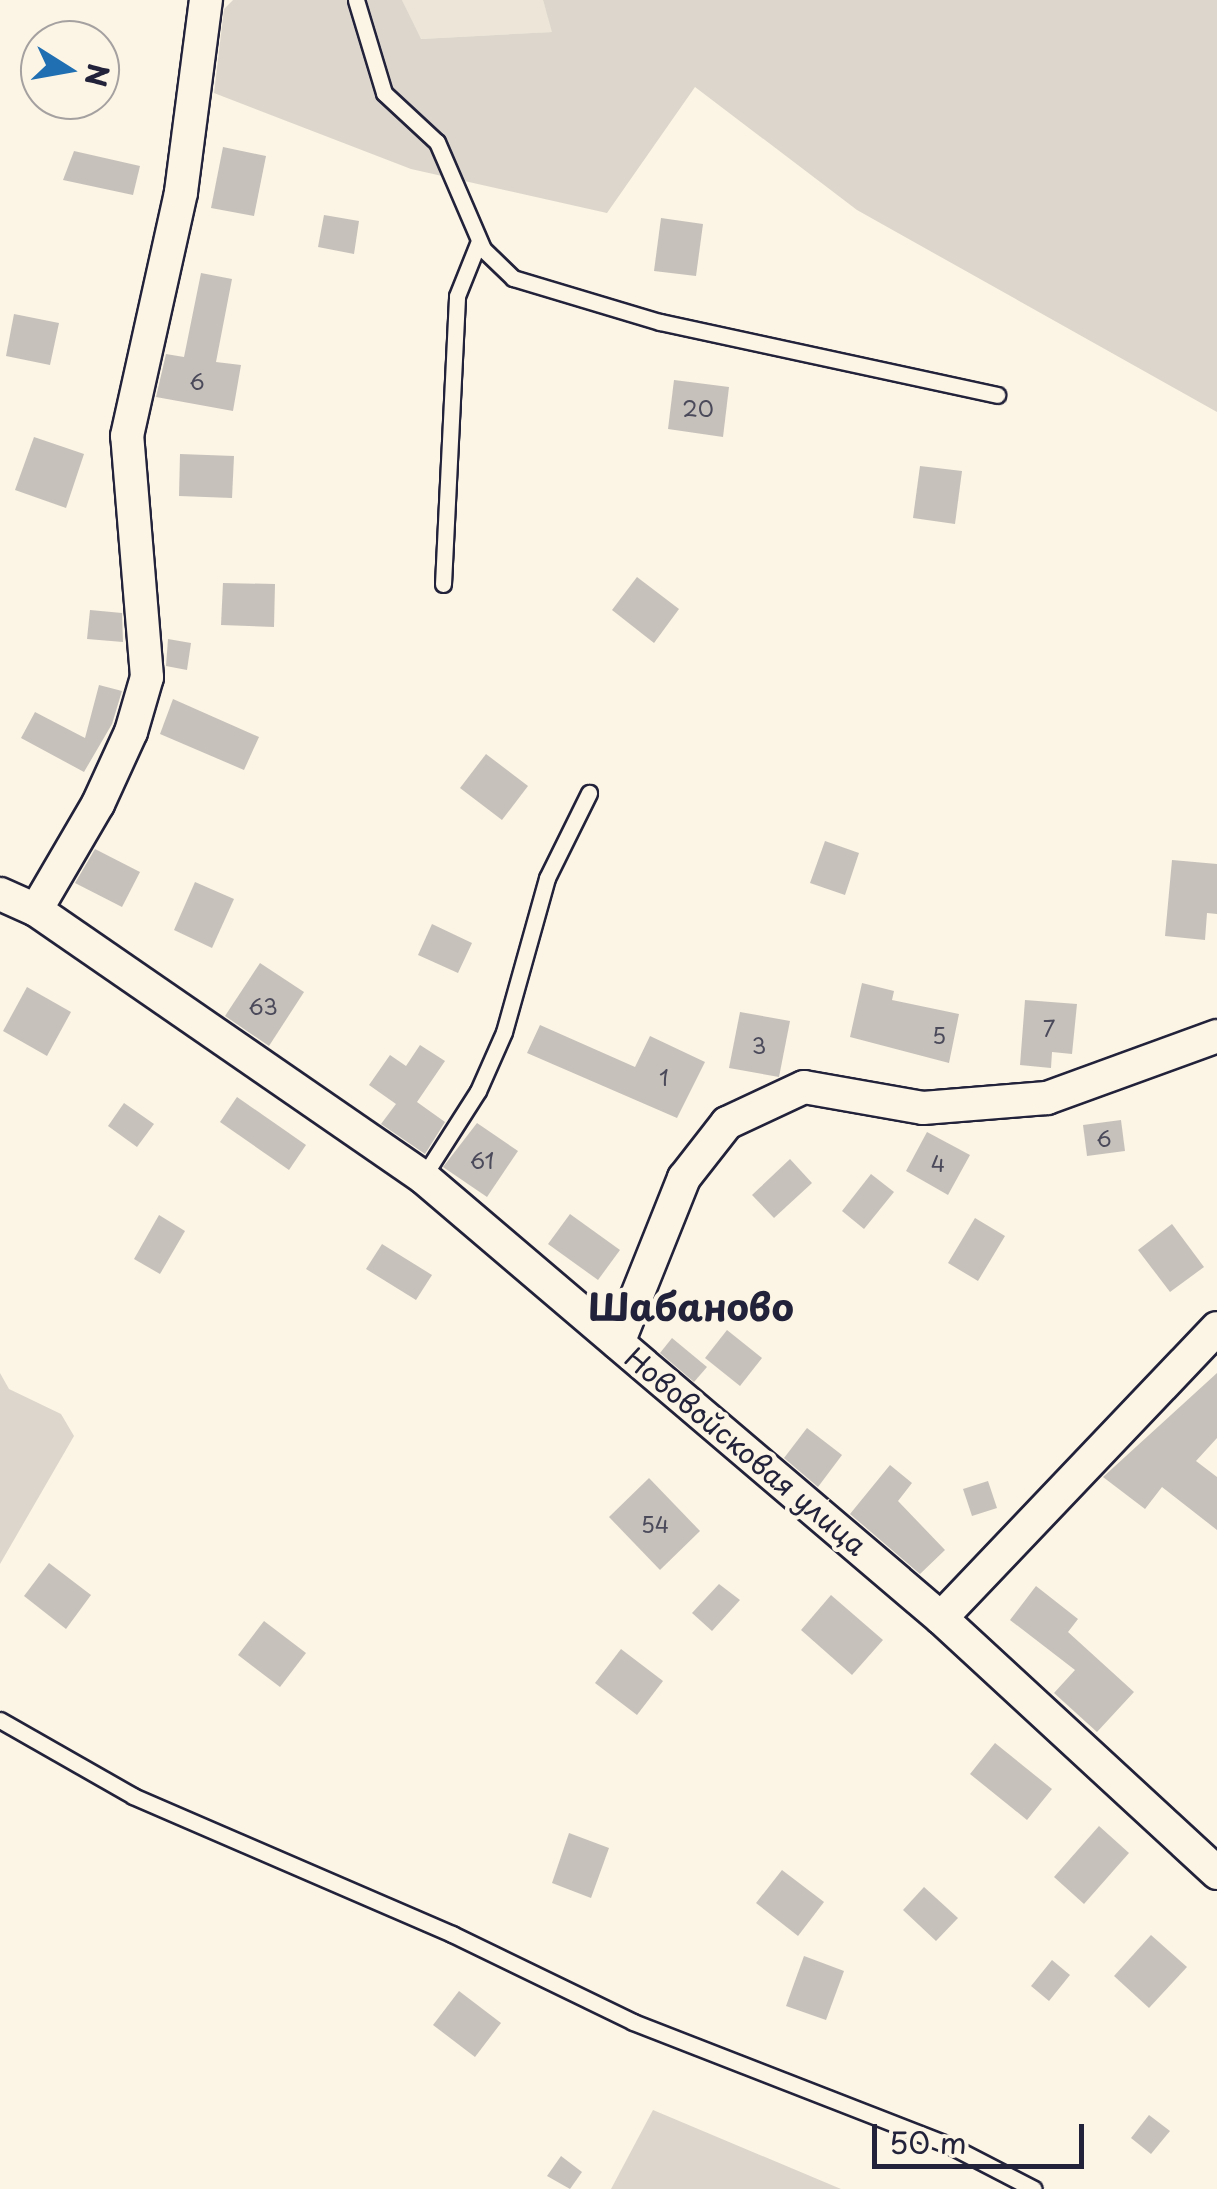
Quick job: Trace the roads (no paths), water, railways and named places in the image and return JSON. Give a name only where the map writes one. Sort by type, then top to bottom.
[{"type":"street","points":[[36,910],[98,804],[131,732],[147,677],[127,436],[181,192],[206,0]]},
{"type":"street","name":"Нововойсковая улица","points":[[0,894],[36,910],[423,1177],[941,1618],[1217,1874]]},
{"type":"street","points":[[618,1343],[684,1178],[727,1123],[804,1087],[923,1108],[1047,1098],[1217,1036]]},
{"type":"street","points":[[941,1618],[1217,1328]]},
{"type":"lane","points":[[356,0],[384,93],[437,142],[479,241],[512,278],[605,306],[997,394]]},
{"type":"lane","points":[[443,584],[457,296],[479,241]]},
{"type":"lane","points":[[423,1177],[478,1091],[504,1032],[547,878],[589,793]]},
{"type":"lane","points":[[0,1720],[133,1796],[452,1934],[633,2022],[951,2146],[1034,2189]]},
{"type":"district","name":"Шабаново","points":[[691,1306]]}]
